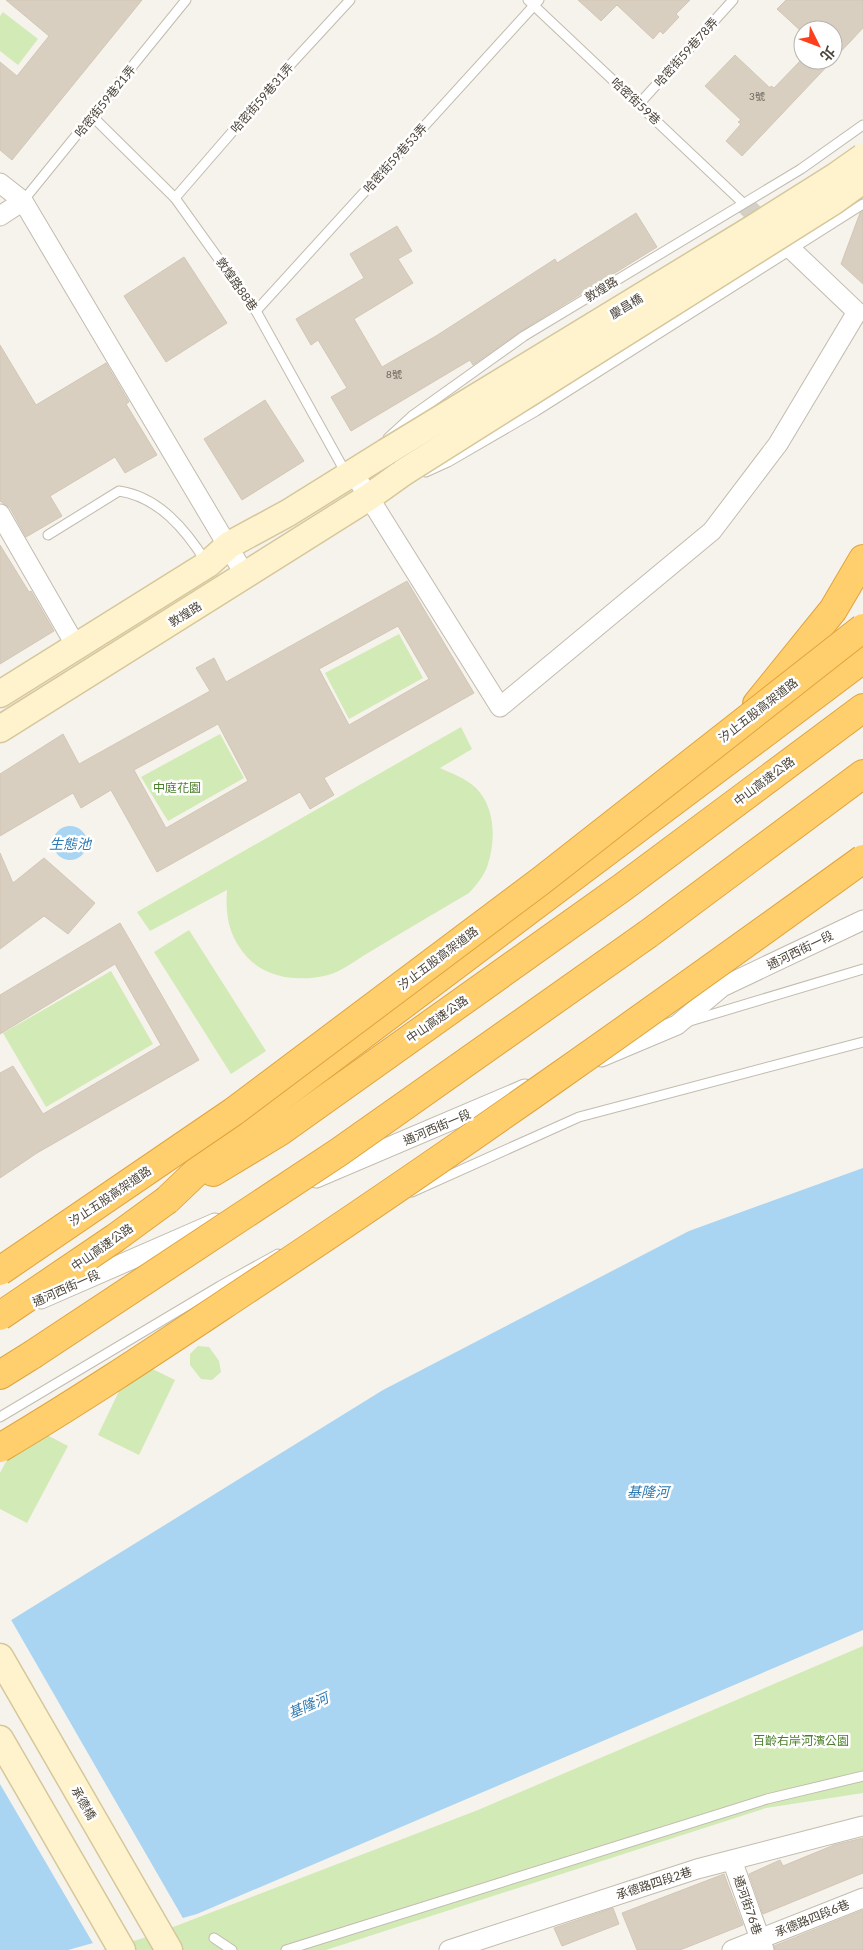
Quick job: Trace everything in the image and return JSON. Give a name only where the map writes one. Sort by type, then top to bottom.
[{"type":"highway","points":[[662,809],[738,728],[756,706],[833,610],[863,559]]},
{"type":"highway","name":"汐止五股高架道路","points":[[0,1271],[233,1112],[542,880],[863,628]]},
{"type":"highway","points":[[167,1200],[255,1116],[863,658]]},
{"type":"highway","name":"中山高速公路","points":[[9,1313],[167,1200],[279,1132],[623,887],[863,708]]},
{"type":"highway","points":[[0,1375],[347,1146],[648,934],[863,774]]},
{"type":"highway","points":[[0,1448],[172,1339],[339,1229],[620,1034],[863,859]]},
{"type":"street","name":"慶昌橋","points":[[386,452],[752,229],[863,157]]},
{"type":"street","name":"慶昌橋","points":[[413,475],[834,201],[863,180]]},
{"type":"street","points":[[0,182],[23,201],[246,575]]},
{"type":"street","points":[[0,216],[23,201]]},
{"type":"street","points":[[350,474],[369,497],[500,707],[712,531],[778,444],[857,312],[792,250]]},
{"type":"street","name":"敦煌路","points":[[0,694],[208,564],[229,545],[288,514],[386,452]]},
{"type":"street","name":"敦煌路","points":[[0,729],[369,497],[413,475]]},
{"type":"street","points":[[0,514],[7,542],[76,646]]},
{"type":"street","name":"通河西街一段","points":[[0,1312],[9,1313],[303,1184],[677,1025],[722,987],[863,920]]},
{"type":"street","name":"承德橋","points":[[0,1657],[169,1950]]},
{"type":"street","points":[[0,1738],[122,1950]]},
{"type":"street","name":"承德路四段2巷","points":[[449,1950],[697,1869],[863,1826]]},
{"type":"street","name":"通河街76巷","points":[[732,1860],[762,1944]]},
{"type":"street","name":"承德路四段6巷","points":[[732,1950],[762,1944],[863,1898]]},
{"type":"lane","name":"哈密街59巷21弄","points":[[23,201],[186,0]]},
{"type":"lane","name":"哈密街59巷31弄","points":[[175,198],[291,64],[350,0]]},
{"type":"lane","name":"哈密街59巷78弄","points":[[640,104],[733,0]]},
{"type":"lane","name":"哈密街59巷","points":[[534,2],[743,203]]},
{"type":"lane","name":"哈密街59巷53弄","points":[[256,310],[534,2]]},
{"type":"lane","name":"敦煌路88巷","points":[[93,117],[175,198],[256,310],[350,474]]},
{"type":"lane","name":"敦煌路","points":[[350,474],[412,416],[524,336],[801,169],[863,126]]},
{"type":"lane","name":"敦煌路","points":[[413,475],[448,462],[536,411],[863,204]]},
{"type":"lane","points":[[48,535],[119,491],[129,492],[164,511],[190,536],[208,564]]},
{"type":"lane","points":[[677,1025],[863,969]]},
{"type":"lane","points":[[294,1247],[579,1117],[863,1042]]},
{"type":"lane","points":[[0,1417],[220,1286],[286,1251]]},
{"type":"lane","points":[[0,1322],[9,1313]]},
{"type":"lane","points":[[286,1950],[767,1798],[863,1776]]},
{"type":"lane","points":[[214,1938],[232,1950]]},
{"type":"green space","points":[[3,12],[38,39],[18,65],[0,51],[0,16]]},
{"type":"green space","points":[[399,634],[423,678],[349,719],[325,673]]},
{"type":"green space","points":[[461,727],[472,749],[440,768],[459,776],[476,788],[487,804],[493,834],[491,854],[485,872],[469,893],[343,969],[328,975],[295,978],[274,974],[255,964],[247,957],[232,934],[227,909],[227,890],[150,931],[137,912]]},
{"type":"green space","name":"中庭花園","points":[[220,734],[244,778],[168,821],[141,777]]},
{"type":"green space","points":[[189,930],[266,1051],[231,1074],[154,952]]},
{"type":"green space","points":[[111,971],[153,1044],[46,1107],[3,1033]]},
{"type":"green space","points":[[198,1346],[209,1347],[219,1361],[221,1372],[212,1380],[201,1379],[190,1365],[190,1354]]},
{"type":"green space","points":[[134,1360],[175,1380],[139,1455],[98,1435]]},
{"type":"green space","points":[[26,1424],[68,1446],[27,1523],[0,1509],[0,1473]]},
{"type":"green space","name":"百齡右岸河濱公園","points":[[863,1646],[863,1793],[766,1808],[326,1950],[102,1950],[147,1937],[478,1810]]},
{"type":"water","name":"生態池","points":[[70,826],[77,827],[82,831],[86,836],[86,850],[82,855],[77,859],[70,860],[63,859],[58,855],[54,850],[53,843],[54,836],[58,831],[63,827]]},
{"type":"water","name":"基隆河","points":[[863,1168],[863,1630],[197,1914],[68,1950],[0,1950],[0,1627],[383,1390],[689,1231]]},
{"type":"pier","points":[[10,1618],[184,1920],[94,1945],[0,1784],[0,1624]]},
{"type":"building","points":[[6,0],[142,0],[12,160],[0,150],[0,62],[17,76],[49,36]]},
{"type":"building","points":[[578,0],[690,0],[676,14],[679,17],[663,34],[660,31],[653,39],[617,5],[601,21]]},
{"type":"building","points":[[786,0],[863,0],[863,28],[843,49],[843,20],[793,20],[793,24],[777,9]]},
{"type":"building","points":[[735,55],[770,88],[771,86],[774,88],[793,68],[793,70],[824,70],[742,156],[726,141],[741,124],[738,122],[741,120],[705,86]]},
{"type":"building","points":[[863,211],[863,284],[841,264],[860,213]]},
{"type":"building","points":[[636,213],[657,247],[521,331],[473,365],[470,360],[351,431],[331,397],[347,388],[318,340],[311,345],[296,319],[364,278],[350,254],[397,226],[412,251],[398,259],[413,283],[354,319],[382,367],[436,336],[555,259],[557,263]]},
{"type":"building","points":[[184,257],[227,323],[166,362],[124,296]]},
{"type":"building","points":[[0,345],[36,405],[106,363],[129,402],[126,404],[157,455],[125,473],[115,457],[50,496],[62,516],[26,537],[10,508],[0,501]]},
{"type":"building","points":[[265,400],[304,461],[242,500],[204,439]]},
{"type":"building","points":[[0,545],[29,592],[31,591],[54,631],[0,664]]},
{"type":"building","points":[[407,581],[474,693],[324,778],[334,795],[310,809],[300,792],[157,872],[111,790],[81,808],[73,793],[0,836],[0,774],[63,734],[79,764],[210,691],[196,668],[214,658],[226,682]],"holes":[[[398,626],[429,679],[349,725],[319,669]],[[218,724],[248,781],[166,828],[134,770]]]},
{"type":"building","points":[[0,853],[13,883],[44,858],[95,903],[68,934],[44,916],[0,949]]},
{"type":"building","points":[[120,923],[199,1060],[37,1153],[0,1178],[0,1073],[13,1066],[43,1114],[161,1045],[115,964],[0,1034],[0,995]]},
{"type":"building","points":[[863,1838],[863,1873],[763,1914],[749,1874],[780,1860],[783,1866],[834,1845]]},
{"type":"building","points":[[724,1874],[743,1925],[680,1950],[637,1950],[622,1913]]},
{"type":"building","points":[[613,1908],[619,1924],[562,1946],[554,1928]]},
{"type":"building","points":[[863,1910],[863,1950],[775,1950],[774,1946]]},
{"type":"tunnel","points":[[743,203],[771,230]]}]
